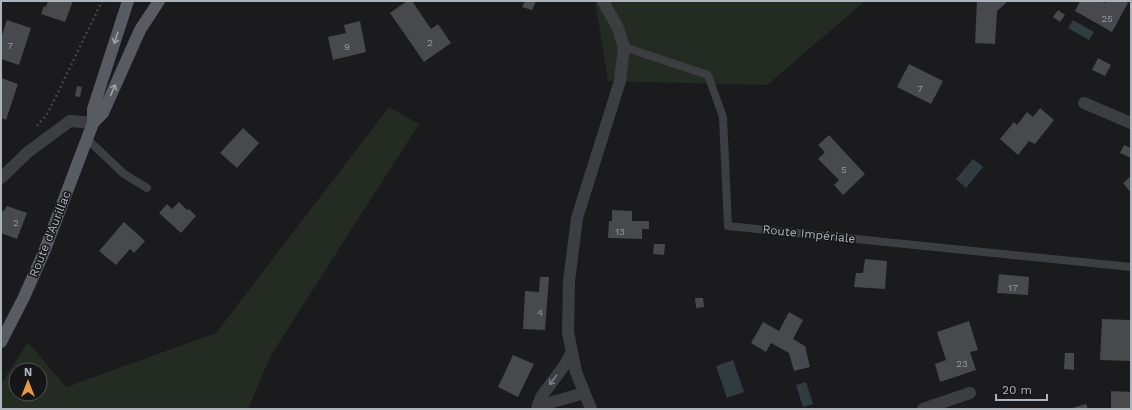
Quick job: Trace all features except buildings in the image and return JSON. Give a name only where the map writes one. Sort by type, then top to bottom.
[{"type":"main road","name":"Route d'Aurillac","points":[[1,342],[24,297],[44,252],[93,123],[93,109],[128,1]]},
{"type":"main road","name":"Route d'Aurillac","points":[[93,123],[103,114],[140,30],[159,1]]},
{"type":"street","points":[[592,409],[584,394],[576,372],[568,332],[569,281],[577,218],[620,81],[624,47],[618,28],[603,1]]},
{"type":"street","points":[[1084,103],[1131,123]]},
{"type":"street","points":[[1,178],[28,152],[70,121],[93,123]]},
{"type":"street","points":[[538,409],[541,397],[564,366],[572,352]]},
{"type":"street","points":[[923,409],[970,393]]},
{"type":"street","points":[[538,409],[549,403],[584,394]]},
{"type":"lane","name":"Route Impériale","points":[[624,47],[708,75],[723,117],[728,226],[1131,266]]},
{"type":"lane","points":[[87,139],[124,174],[147,188]]},
{"type":"path","points":[[36,127],[48,113],[102,1]]},
{"type":"shaded area","points":[[595,1],[865,1],[767,85],[608,81]]},
{"type":"shaded area","points":[[1073,20],[1094,32],[1089,40],[1068,28]]},
{"type":"shaded area","points":[[389,107],[419,124],[271,355],[248,409],[1,409],[1,384],[8,373],[8,402],[48,402],[48,366],[66,387],[216,333]]},
{"type":"shaded area","points":[[973,159],[983,167],[966,188],[956,179]]},
{"type":"shaded area","points":[[28,342],[45,362],[15,362]]},
{"type":"shaded area","points":[[733,360],[744,392],[727,398],[716,366]]},
{"type":"shaded area","points":[[806,382],[813,404],[803,407],[796,385]]}]
